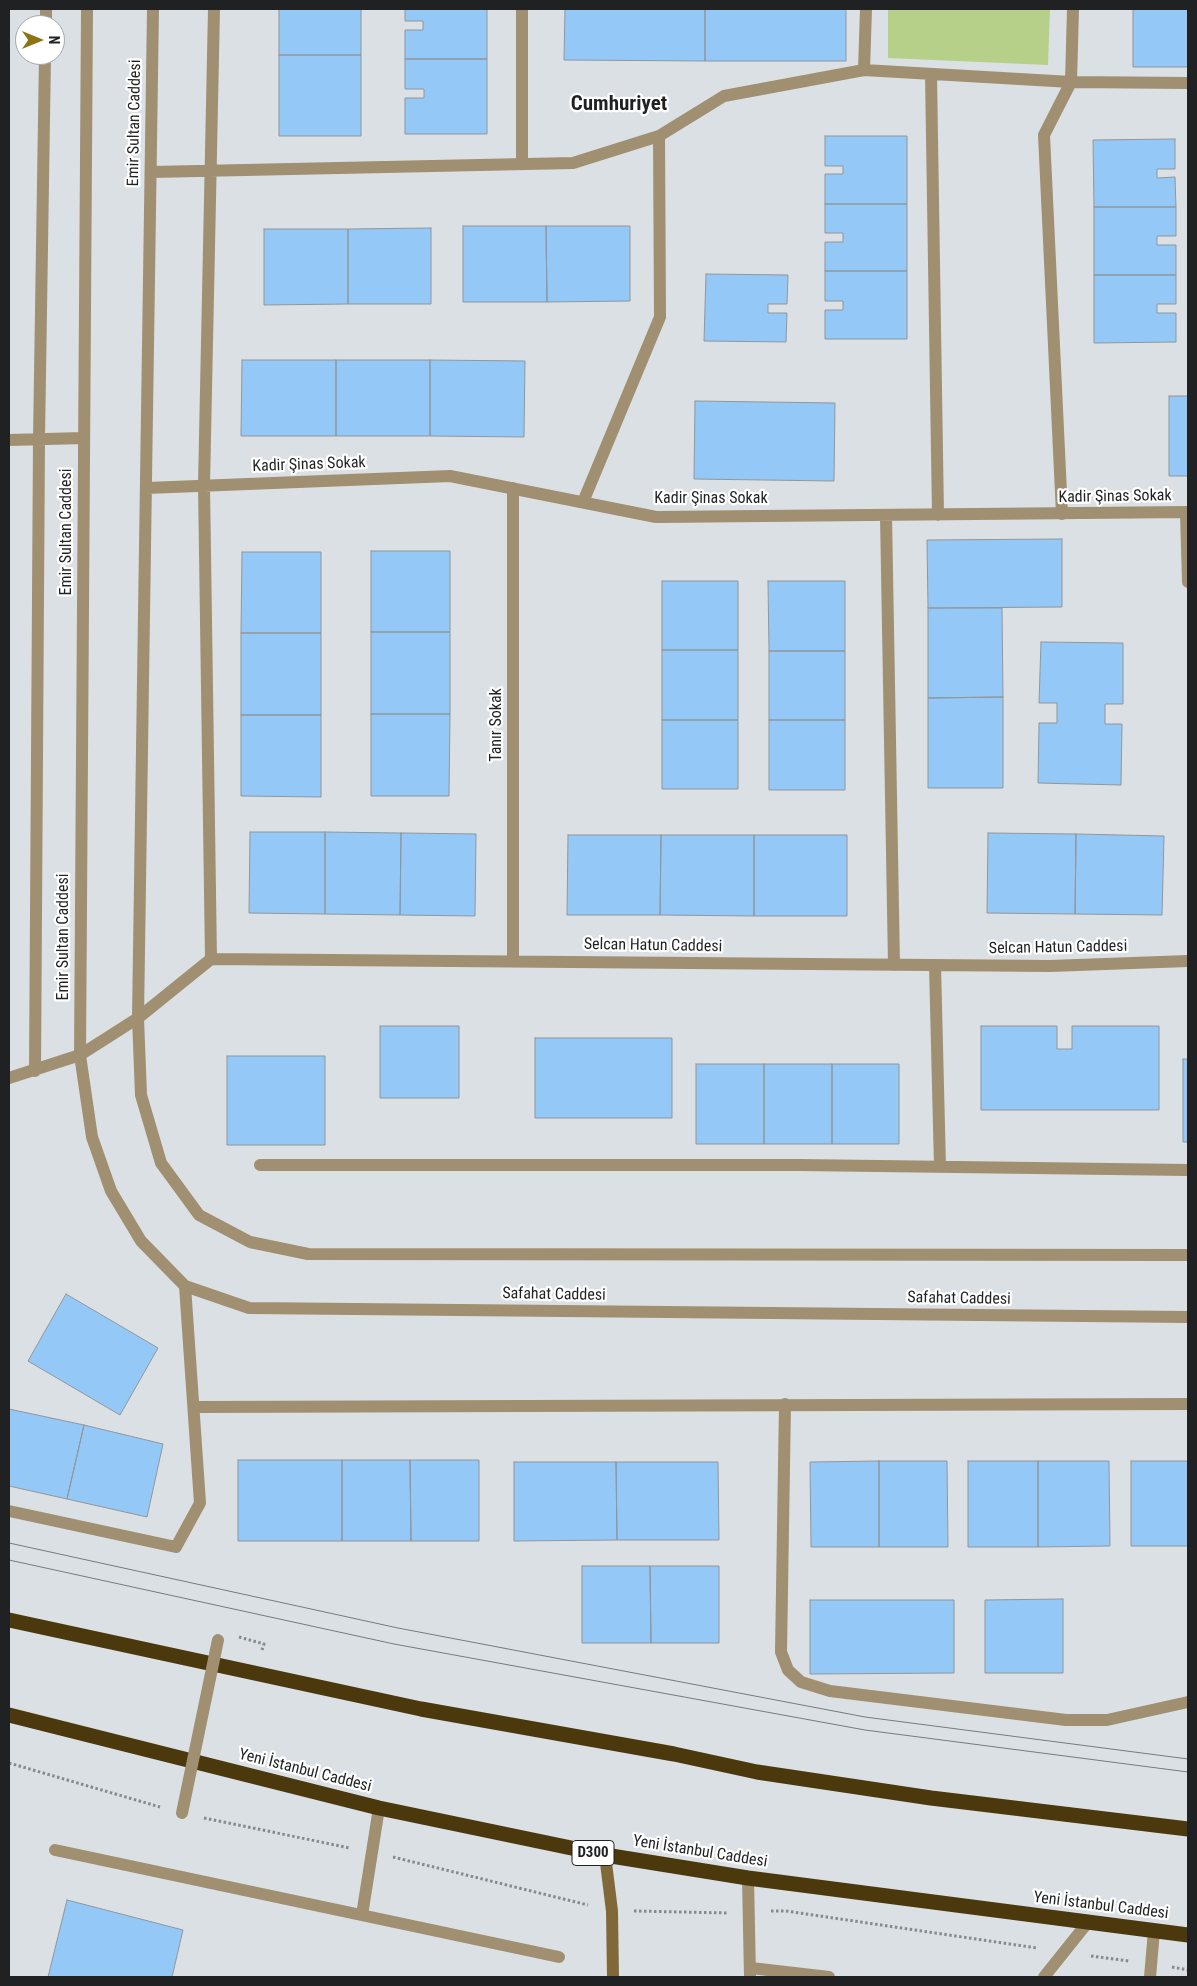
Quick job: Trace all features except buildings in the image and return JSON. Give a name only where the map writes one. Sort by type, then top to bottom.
[{"type":"highway","points":[[9,1620],[411,1707],[674,1754],[757,1772],[931,1798],[1188,1829]]},
{"type":"highway","name":"Yeni İstanbul Caddesi","points":[[9,1715],[379,1808],[605,1855],[748,1878],[1188,1936]]},
{"type":"street","name":"Emir Sultan Caddesi","points":[[80,1055],[86,9]]},
{"type":"street","name":"Emir Sultan Caddesi","points":[[138,1018],[153,9]]},
{"type":"street","points":[[9,1078],[80,1055],[138,1018],[211,959],[204,485],[214,9]]},
{"type":"street","points":[[522,9],[522,164]]},
{"type":"street","points":[[864,70],[866,9]]},
{"type":"street","points":[[1062,514],[1044,135],[1071,82],[1073,9]]},
{"type":"street","points":[[34,1071],[39,439],[45,65]]},
{"type":"street","points":[[151,172],[573,163],[659,136],[724,96],[864,70],[1071,82],[1188,83]]},
{"type":"street","points":[[931,74],[938,515]]},
{"type":"street","points":[[582,502],[660,317],[659,136]]},
{"type":"street","points":[[9,440],[84,438]]},
{"type":"street","name":"Kadir Şinas Sokak","points":[[147,488],[450,476],[656,517],[1187,512]]},
{"type":"street","name":"Tanır Sokak","points":[[513,488],[513,962]]},
{"type":"street","points":[[1187,512],[1188,582]]},
{"type":"street","points":[[886,515],[894,965]]},
{"type":"street","name":"Selcan Hatun Caddesi","points":[[211,959],[1050,966],[1188,961]]},
{"type":"street","points":[[935,965],[940,1167]]},
{"type":"street","points":[[138,1018],[141,1095],[161,1163],[199,1215],[250,1242],[308,1254],[1188,1254]]},
{"type":"street","name":"Safahat Caddesi","points":[[80,1055],[92,1136],[111,1191],[141,1241],[185,1286],[249,1308],[1188,1317]]},
{"type":"street","points":[[260,1165],[940,1167],[1188,1170]]},
{"type":"street","points":[[9,1511],[176,1547],[200,1503],[185,1286]]},
{"type":"street","points":[[785,1404],[781,1652],[788,1670],[801,1682],[830,1691],[1066,1720],[1107,1720],[1188,1702]]},
{"type":"street","points":[[194,1407],[1188,1404]]},
{"type":"street","points":[[182,1813],[218,1640]]},
{"type":"street","points":[[362,1915],[379,1808]]},
{"type":"street","points":[[55,1850],[559,1957]]},
{"type":"street","points":[[605,1855],[612,1910],[613,1977]]},
{"type":"street","points":[[748,1878],[751,1973],[829,1977]]},
{"type":"street","points":[[1044,1977],[1088,1922]]},
{"type":"street","points":[[1150,1977],[1154,1931]]},
{"type":"green space","points":[[888,9],[1050,9],[1048,65],[888,58]]},
{"type":"tram line","points":[[9,1543],[398,1628],[865,1717],[1188,1759]]},
{"type":"tram line","points":[[9,1560],[394,1644],[865,1730],[1188,1772]]},
{"type":"district","name":"Cumhuriyet","points":[[619,105]]}]
